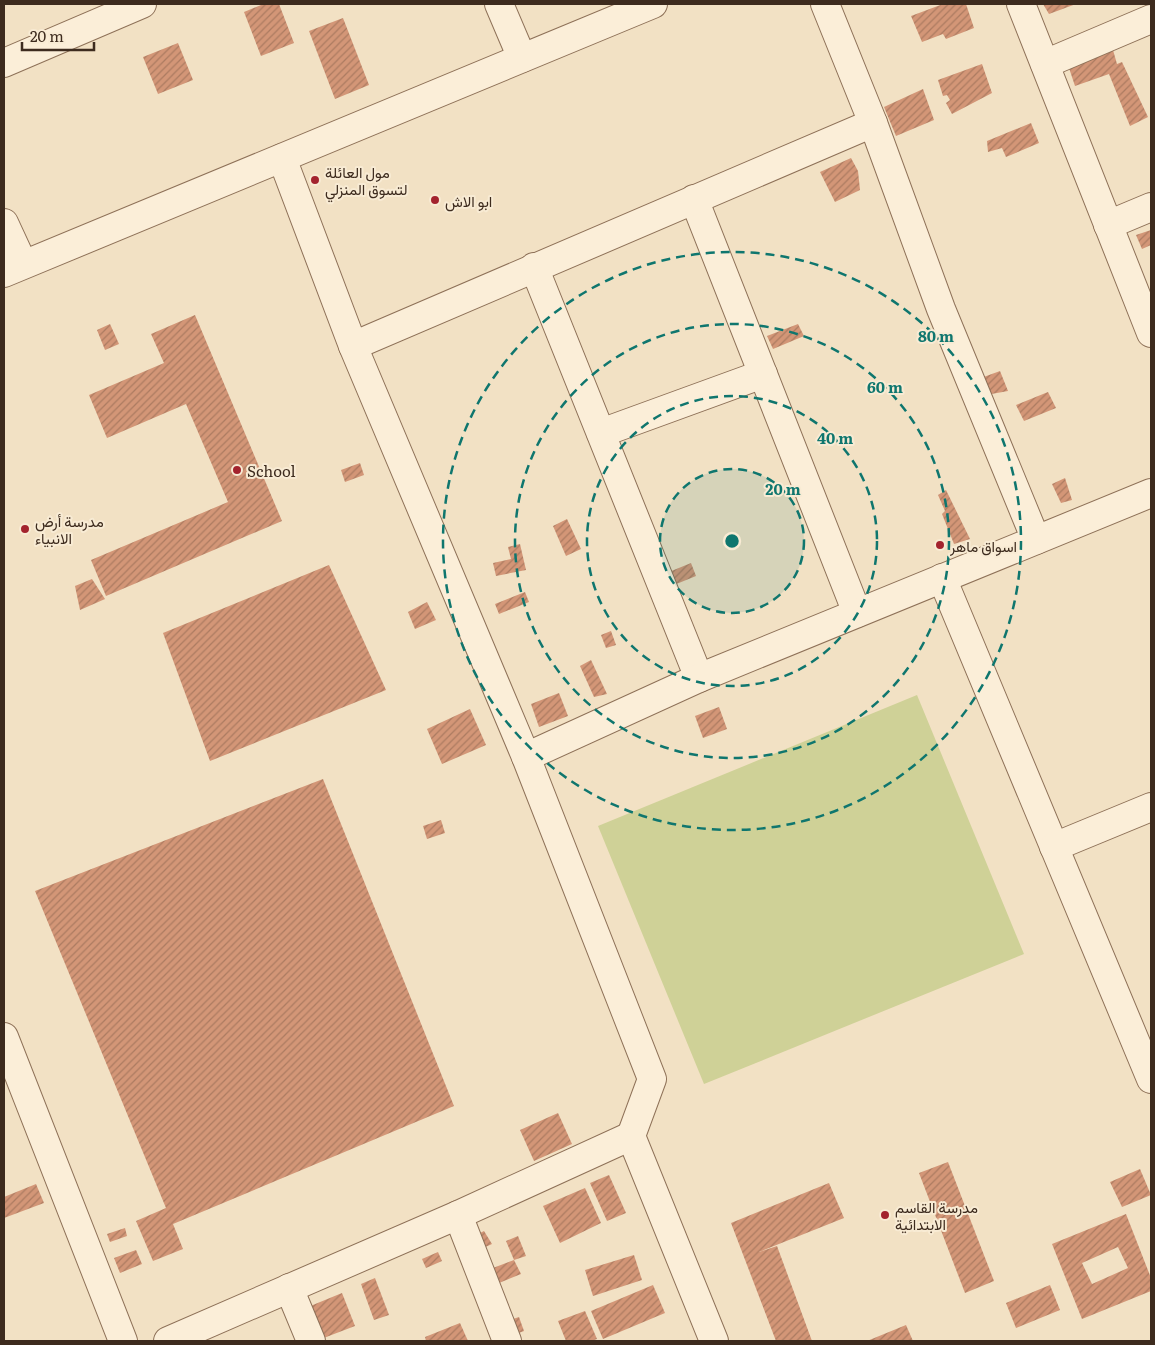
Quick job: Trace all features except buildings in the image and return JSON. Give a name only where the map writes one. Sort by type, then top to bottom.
[{"type":"street","points":[[499,4],[522,58]]},
{"type":"street","points":[[4,223],[14,268],[653,4]]},
{"type":"street","points":[[825,4],[873,123],[941,309],[1036,540]]},
{"type":"street","points":[[1021,4],[1151,333]]},
{"type":"street","points":[[4,63],[127,7]]},
{"type":"street","points":[[1044,64],[1151,19]]},
{"type":"street","points":[[353,346],[873,123]]},
{"type":"street","points":[[282,158],[353,346],[526,757],[652,1079],[631,1136],[714,1341]]},
{"type":"street","points":[[694,199],[857,613]]},
{"type":"street","points":[[1108,225],[1151,208]]},
{"type":"street","points":[[534,267],[699,678]]},
{"type":"street","points":[[601,433],[763,374]]},
{"type":"street","points":[[526,757],[699,678],[1151,493]]},
{"type":"street","points":[[942,578],[1151,1079]]},
{"type":"street","points":[[1054,847],[1151,807]]},
{"type":"street","points":[[4,1037],[13,1089],[123,1341]]},
{"type":"street","points":[[168,1341],[458,1215],[631,1136]]},
{"type":"street","points":[[458,1215],[507,1341]]},
{"type":"street","points":[[289,1288],[312,1341]]},
{"type":"green space","points":[[917,695],[1024,954],[704,1084],[598,826]]},
{"type":"place","name":"مول العائلة لتسوق المنزلي","points":[[315,180]]},
{"type":"place","name":"ابو الاش","points":[[435,200]]},
{"type":"place","name":"School","points":[[237,470]]},
{"type":"place","name":"مدرسة أرض الانبياء","points":[[25,529]]},
{"type":"place","name":"اسواق ماهر","points":[[940,545]]},
{"type":"place","name":"مدرسة القاسم الابتدائية","points":[[885,1215]]}]
